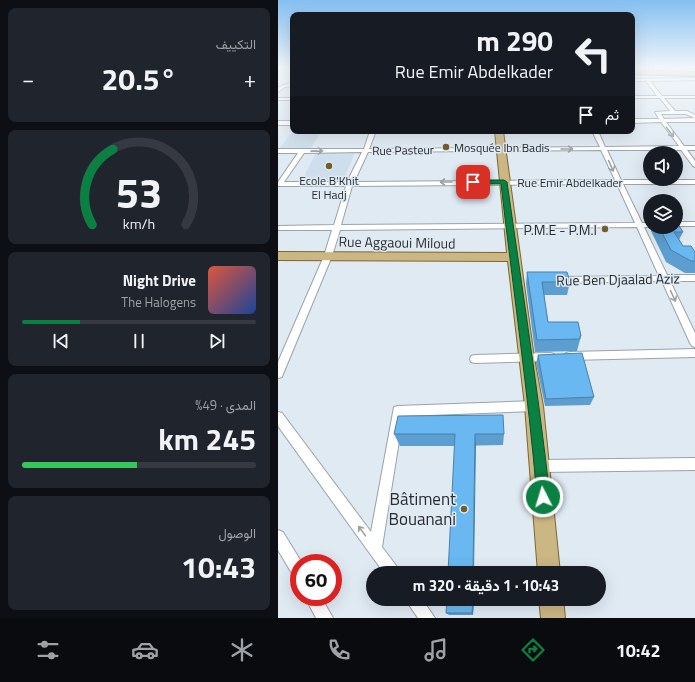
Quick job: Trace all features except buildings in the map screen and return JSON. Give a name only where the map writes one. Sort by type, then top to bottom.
[{"type":"main road","points":[[499,134],[510,226],[515,257],[521,280],[526,358],[534,406],[541,466],[548,566]]},
{"type":"main road","name":"Rue Aggaoui Miloud","points":[[278,256],[515,257]]},
{"type":"main road","points":[[552,606],[553,618]]},
{"type":"street","points":[[635,97],[695,97]]},
{"type":"street","points":[[661,97],[673,112]]},
{"type":"street","points":[[278,99],[290,99]]},
{"type":"street","points":[[681,146],[662,121],[658,112],[689,112],[695,119]]},
{"type":"street","points":[[635,121],[695,119]]},
{"type":"street","points":[[278,123],[290,123]]},
{"type":"street","points":[[278,374],[328,256],[350,183],[366,150],[371,134]]},
{"type":"street","points":[[596,134],[695,343]]},
{"type":"street","name":"Rue Pasteur","points":[[278,151],[643,148]]},
{"type":"street","name":"Rue Pasteur","points":[[683,148],[695,148]]},
{"type":"street","points":[[683,149],[695,165]]},
{"type":"street","points":[[279,184],[302,151]]},
{"type":"street","name":"Rue Emir Abdelkader","points":[[279,184],[695,182]]},
{"type":"street","points":[[683,224],[695,224]]},
{"type":"street","points":[[278,228],[643,225]]},
{"type":"street","name":"Rue Ben Djaalad Aziz","points":[[548,280],[695,278]]},
{"type":"street","points":[[475,359],[695,353]]},
{"type":"street","points":[[375,549],[398,411],[534,406]]},
{"type":"street","points":[[278,417],[388,566]]},
{"type":"street","points":[[541,466],[695,464]]},
{"type":"street","points":[[278,537],[290,557]]},
{"type":"street","points":[[318,606],[325,618]]},
{"type":"street","points":[[418,606],[427,618]]},
{"type":"shaded area","points":[[291,134],[320,134],[311,148],[280,148]]},
{"type":"shaded area","name":"Ecole B'Khit El Hadj","points":[[355,152],[344,180],[302,180],[316,153]]},
{"type":"place","name":"Mosquée Ibn Badis","points":[[446,147]]},
{"type":"place","name":"Ecole B'Khit El Hadj","points":[[329,166]]},
{"type":"place","name":"P.M.E - P.M.I","points":[[605,229]]},
{"type":"place","name":"Bâtiment Bouanani","points":[[464,509]]},
{"type":"route","points":[[473,182],[504,182],[515,257],[526,358],[534,406],[543,497]]}]
